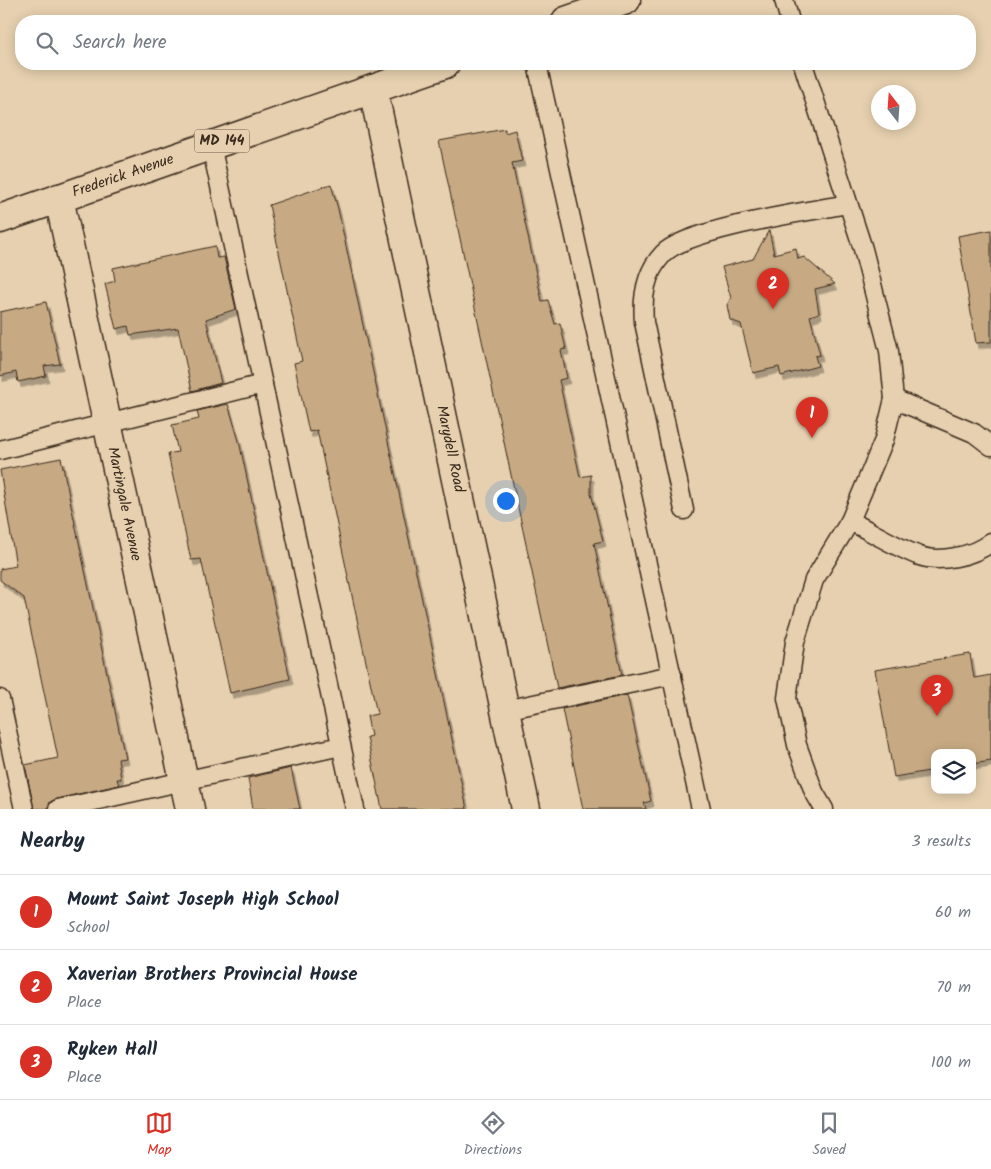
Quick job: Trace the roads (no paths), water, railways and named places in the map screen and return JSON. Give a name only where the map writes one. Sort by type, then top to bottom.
[{"type":"street","points":[[583,15],[626,0]]},
{"type":"street","name":"Frederick Avenue","points":[[0,219],[428,70]]},
{"type":"street","name":"Marydell Road","points":[[373,89],[526,809]]},
{"type":"street","name":"Martingale Avenue","points":[[59,198],[190,809]]},
{"type":"lane","points":[[784,0],[788,15]]},
{"type":"lane","points":[[538,70],[701,809]]},
{"type":"lane","points":[[805,70],[863,250],[889,351],[894,399],[884,440],[850,521],[814,580],[795,642],[787,698],[798,745],[814,792],[824,809]]},
{"type":"lane","points":[[210,145],[354,809]]},
{"type":"lane","points":[[684,510],[644,322],[642,301],[648,276],[663,253],[683,241],[722,229],[848,204]]},
{"type":"lane","points":[[0,450],[262,384]]},
{"type":"lane","points":[[894,399],[974,433],[991,446]]},
{"type":"lane","points":[[850,521],[919,556],[952,558],[981,550],[991,542]]},
{"type":"lane","points":[[505,710],[672,675]]},
{"type":"lane","points":[[0,699],[24,809]]},
{"type":"lane","points":[[58,809],[341,746]]},
{"type":"place","name":"Xaverian Brothers Provincial House","points":[[773,309]]},
{"type":"place","name":"Mount Saint Joseph High School","points":[[812,438]]},
{"type":"place","name":"Ryken Hall","points":[[937,716]]}]
